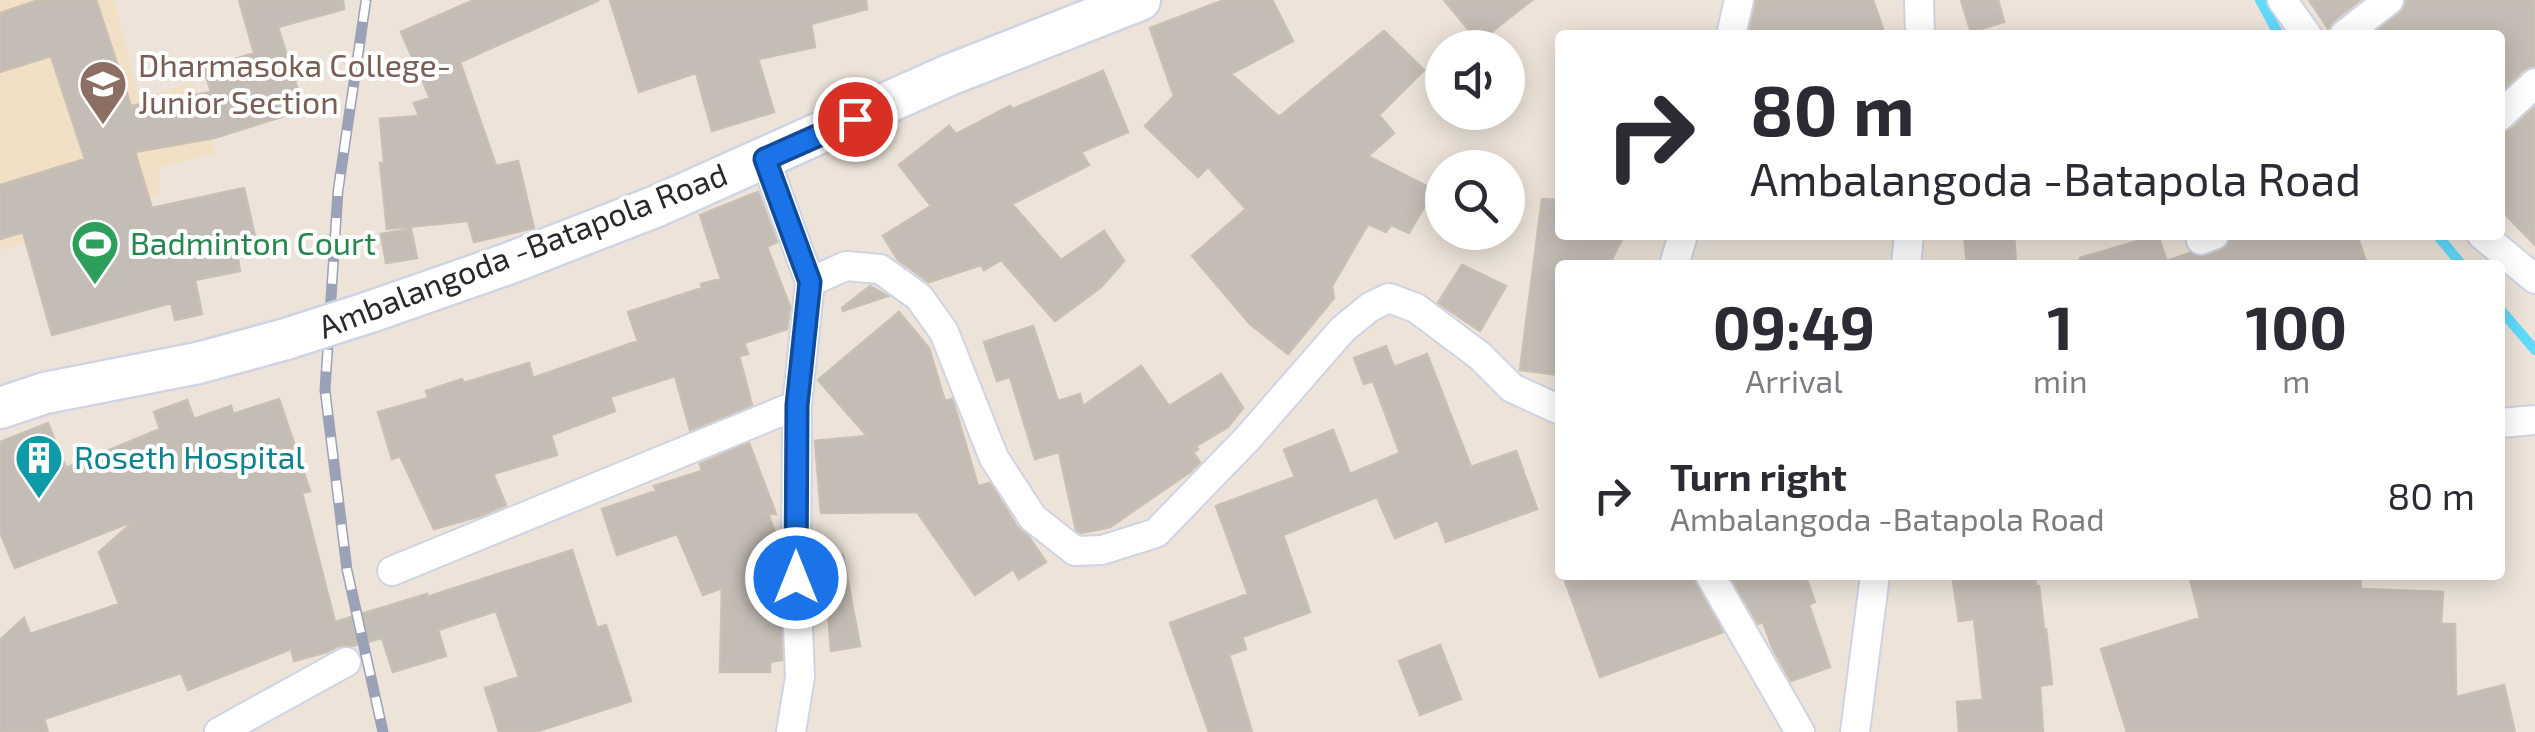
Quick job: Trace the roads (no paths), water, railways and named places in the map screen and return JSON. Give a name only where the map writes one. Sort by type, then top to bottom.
[{"type":"main road","name":"Ambalangoda -Batapola Road","points":[[0,408],[45,393],[198,363],[286,339],[529,256],[657,206],[949,75],[1140,0]]},
{"type":"street","points":[[1732,30],[1739,0]]},
{"type":"street","points":[[1920,0],[1920,30]]},
{"type":"street","points":[[2282,0],[2303,30]]},
{"type":"street","points":[[2350,30],[2389,0]]},
{"type":"street","points":[[2505,111],[2535,83]]},
{"type":"street","points":[[765,159],[810,282],[797,405],[800,677],[790,732]]},
{"type":"street","points":[[2488,240],[2535,279]]},
{"type":"street","points":[[810,282],[846,266],[880,269],[919,296],[944,332],[994,458],[1033,518],[1074,551],[1102,550],[1156,533],[1247,439],[1343,329],[1370,307],[1389,298],[1416,308],[1480,356],[1512,388],[1555,408]]},
{"type":"street","points":[[392,571],[797,405]]},
{"type":"street","points":[[2505,423],[2535,420]]},
{"type":"street","points":[[1713,580],[1800,732]]},
{"type":"street","points":[[1855,732],[1875,580]]},
{"type":"street","points":[[218,732],[346,662]]},
{"type":"waterway","points":[[2260,0],[2276,30]]},
{"type":"waterway","points":[[2441,240],[2458,260]]},
{"type":"waterway","points":[[2505,315],[2535,350]]},
{"type":"railway","points":[[366,0],[338,191],[325,390],[347,570],[383,732]]},
{"type":"place","name":"Dharmasoka College- Junior Section","points":[[103,126]]},
{"type":"place","name":"Badminton Court","points":[[95,286]]},
{"type":"place","name":"Roseth Hospital","points":[[39,500]]}]
